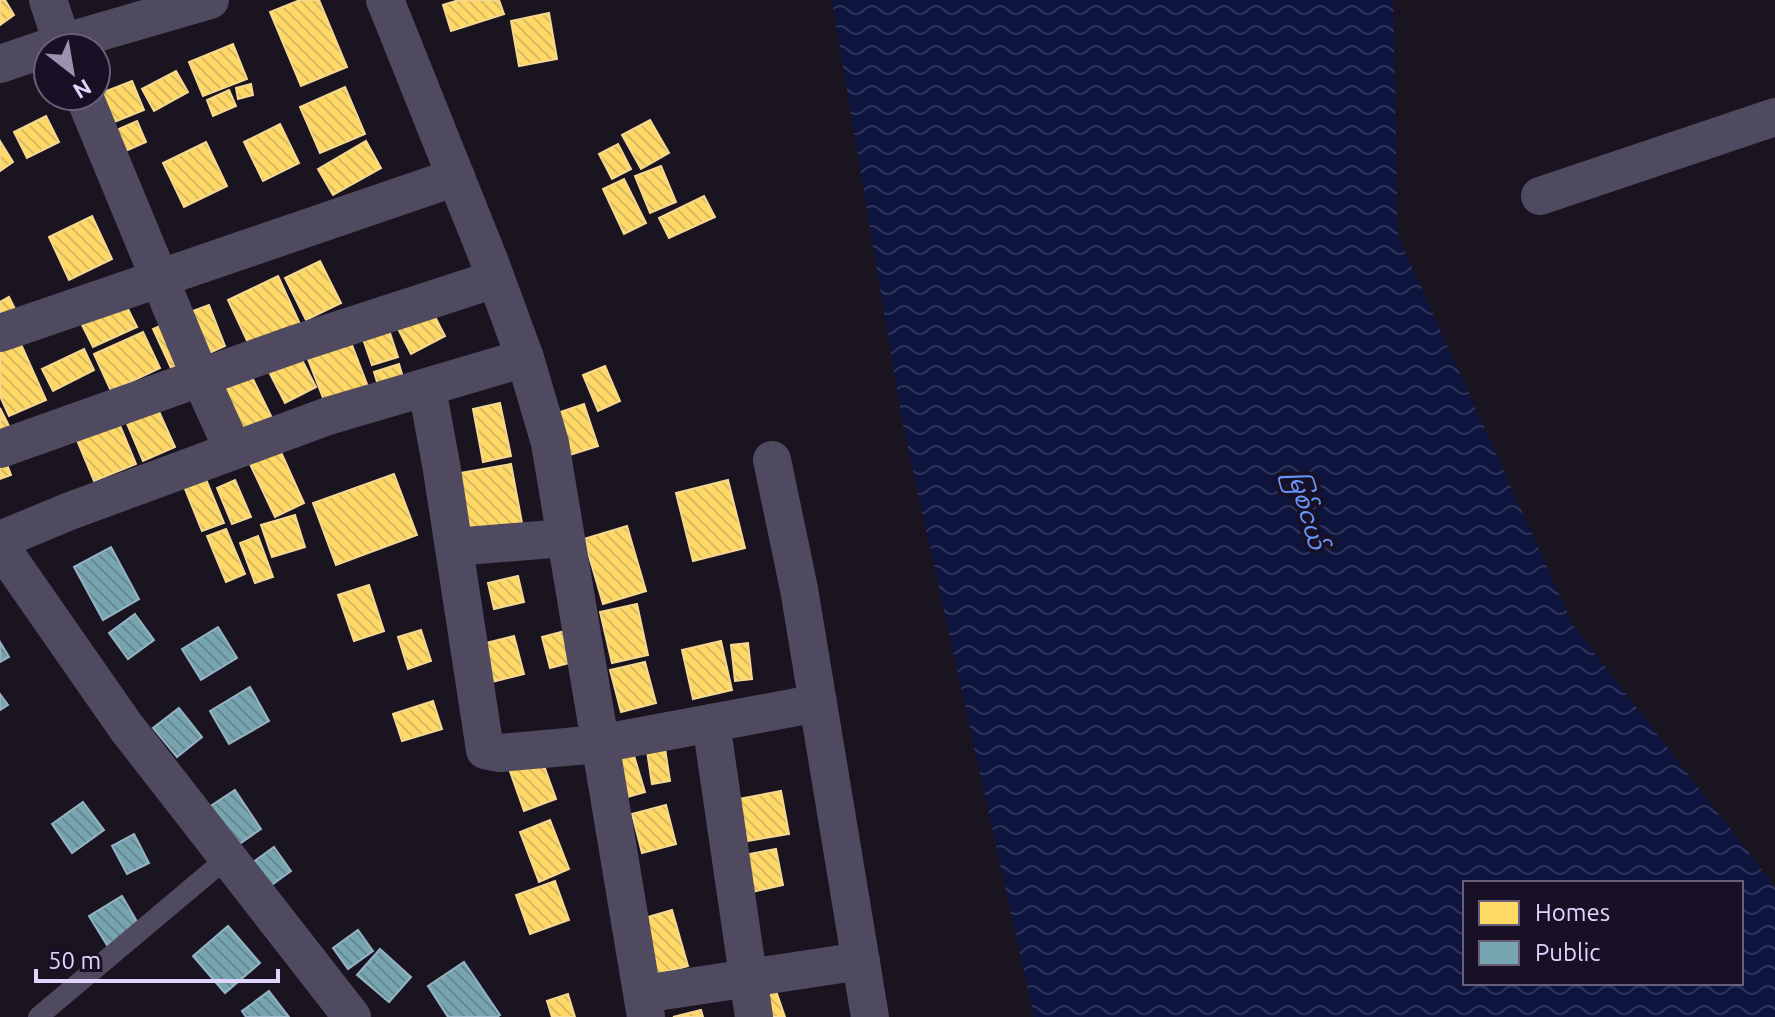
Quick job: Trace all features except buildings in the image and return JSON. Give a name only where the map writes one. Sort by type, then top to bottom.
[{"type":"street","points":[[48,0],[58,32]]},
{"type":"street","points":[[108,32],[210,0]]},
{"type":"street","points":[[385,0],[525,358],[550,443],[644,1006],[747,978],[861,961]]},
{"type":"street","points":[[0,64],[32,55]]},
{"type":"street","points":[[91,112],[233,450]]},
{"type":"street","points":[[1540,196],[1775,117]]},
{"type":"street","points":[[0,333],[456,177]]},
{"type":"street","points":[[0,449],[298,343],[495,279]]},
{"type":"street","points":[[0,540],[328,416],[525,358]]},
{"type":"street","points":[[427,388],[485,750],[500,753],[599,744],[818,703]]},
{"type":"street","points":[[772,460],[799,589],[870,1017]]},
{"type":"street","points":[[454,547],[564,538]]},
{"type":"street","points":[[0,546],[126,727],[352,1017]]},
{"type":"street","points":[[711,723],[754,1017]]},
{"type":"lane","points":[[38,1017],[227,858]]},
{"type":"water","name":"မြစ်ငယ်","points":[[832,0],[1393,0],[1398,236],[1573,625],[1775,887],[1775,1017],[1034,1017],[903,425]]}]
